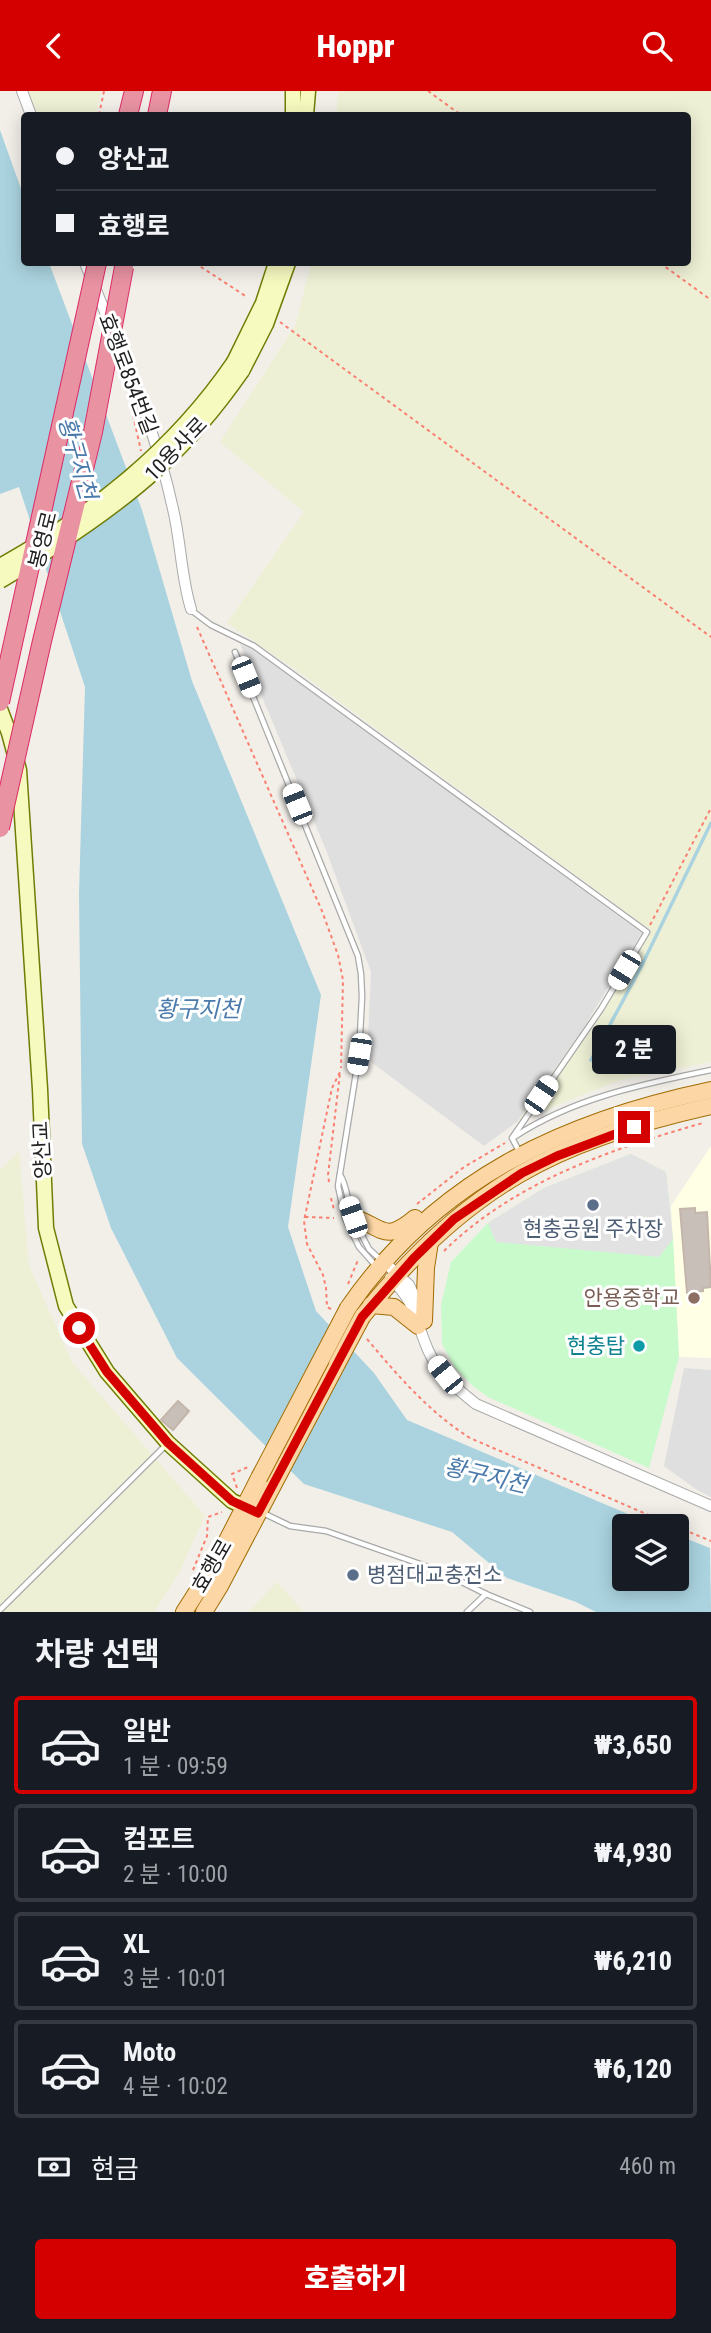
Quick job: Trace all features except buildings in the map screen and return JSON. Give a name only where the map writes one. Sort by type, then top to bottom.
[{"type":"highway","points":[[129,112],[134,91]]},
{"type":"highway","points":[[158,112],[162,91]]},
{"type":"highway","name":"봉영로","points":[[0,702],[96,266]]},
{"type":"highway","name":"봉영로","points":[[0,828],[93,432],[125,266]]},
{"type":"main road","name":"효행로","points":[[209,1605],[251,1510],[262,1475],[361,1310],[380,1264],[433,1212],[477,1180],[521,1155],[625,1111],[657,1102],[710,1098]]},
{"type":"main road","name":"효행로","points":[[361,1310],[434,1238],[492,1191],[557,1156],[612,1134],[677,1114],[710,1098]]},
{"type":"main road","points":[[422,1328],[426,1268],[434,1238],[430,1234],[430,1228],[457,1205],[461,1192]]},
{"type":"main road","points":[[353,1217],[389,1233],[405,1226],[417,1216],[433,1212]]},
{"type":"main road","points":[[361,1310],[394,1307],[422,1328]]},
{"type":"main road","name":"효행로","points":[[184,1612],[251,1510]]},
{"type":"main road","points":[[209,1605],[212,1592],[227,1564],[223,1559],[216,1562]]},
{"type":"street","points":[[22,91],[30,112]]},
{"type":"street","points":[[293,91],[293,112]]},
{"type":"street","points":[[306,112],[308,91]]},
{"type":"street","name":"효행로854번길","points":[[86,266],[151,432],[173,510],[186,596],[191,610]]},
{"type":"street","name":"10용사로","points":[[0,566],[88,511],[144,466],[192,418],[238,366],[275,266]]},
{"type":"street","name":"10용사로","points":[[0,581],[94,521],[152,476],[197,429],[266,324],[287,266]]},
{"type":"street","name":"양산교","points":[[0,709],[9,733],[20,782],[46,1228],[66,1306],[107,1372],[168,1443],[232,1501],[251,1510]]},
{"type":"street","points":[[380,1264],[396,1277],[407,1295],[435,1363],[454,1386],[476,1404],[711,1506]]},
{"type":"lane","points":[[191,610],[211,625],[254,646],[647,932],[601,1009],[512,1138]]},
{"type":"lane","points":[[235,652],[360,965],[362,997],[359,1054],[338,1186],[345,1217],[359,1247],[380,1264]]},
{"type":"lane","points":[[512,1138],[527,1128],[614,1092],[711,1070]]},
{"type":"lane","points":[[512,1138],[521,1155]]},
{"type":"lane","points":[[341,1175],[353,1217],[380,1264]]},
{"type":"lane","points":[[0,1610],[168,1443]]},
{"type":"lane","points":[[251,1510],[269,1515],[290,1526],[326,1531],[440,1571],[530,1612]]},
{"type":"lane","points":[[467,1612],[486,1594]]},
{"type":"path","points":[[100,112],[104,91]]},
{"type":"path","points":[[428,91],[457,112]]},
{"type":"path","points":[[200,266],[247,297]]},
{"type":"path","points":[[664,266],[711,300]]},
{"type":"path","points":[[280,321],[711,637]]},
{"type":"path","points":[[191,610],[322,911],[338,955],[342,980],[341,1064],[328,1175],[335,1218],[305,1217]]},
{"type":"path","points":[[647,932],[711,808]]},
{"type":"path","points":[[437,1259],[475,1223],[533,1186],[592,1160],[711,1121]]},
{"type":"path","points":[[238,1490],[232,1474],[262,1475]]},
{"type":"path","points":[[191,1574],[207,1536],[208,1517],[225,1511]]},
{"type":"path","points":[[689,1532],[711,1541]]},
{"type":"shaded area","points":[[22,91],[101,91],[97,112],[30,112]]},
{"type":"shaded area","points":[[339,91],[711,91],[711,1062],[617,1081],[518,1121],[652,931],[299,672],[227,623],[304,512],[220,442],[296,324],[310,266],[691,266],[691,112],[336,112]]},
{"type":"shaded area","points":[[240,644],[254,650],[642,933],[572,1046],[518,1121],[484,1146],[367,1059],[371,972],[326,850]]},
{"type":"shaded area","name":"안용중학교","points":[[711,1146],[711,1358],[679,1357],[671,1206]]},
{"type":"shaded area","points":[[19,1151],[29,1266],[72,1362],[205,1516],[179,1573],[154,1612],[0,1612],[0,1170]]},
{"type":"shaded area","name":"현충공원 주차장","points":[[631,1154],[666,1172],[673,1239],[659,1257],[496,1242],[488,1223],[544,1188]]},
{"type":"shaded area","points":[[684,1368],[711,1370],[711,1497],[664,1466]]},
{"type":"shaded area","points":[[277,1582],[304,1612],[248,1612]]},
{"type":"green space","points":[[631,1154],[666,1172],[673,1239],[679,1357],[649,1468],[488,1397],[455,1368],[442,1344],[441,1305],[451,1262],[488,1223],[544,1188]]},
{"type":"water","name":"황구지천","points":[[0,130],[21,189],[21,266],[50,266],[142,510],[192,681],[321,995],[288,1227],[316,1311],[374,1373],[407,1420],[628,1514],[612,1514],[612,1591],[689,1591],[689,1540],[710,1548],[711,1612],[596,1612],[576,1602],[507,1578],[452,1532],[304,1484],[177,1358],[111,1228],[82,1144],[79,894],[85,687],[19,487],[0,494]]},
{"type":"waterway","points":[[591,1060],[641,967],[711,823]]},
{"type":"place","name":"현충공원 주차장","points":[[593,1205]]},
{"type":"place","name":"안용중학교","points":[[694,1298]]},
{"type":"place","name":"현충탑","points":[[639,1346]]},
{"type":"place","name":"병점대교충전소","points":[[353,1575]]},
{"type":"route","points":[[79,1328],[107,1372],[186,1462],[232,1501],[258,1513],[362,1317],[414,1258],[454,1219],[522,1173],[557,1156],[634,1127]]}]
